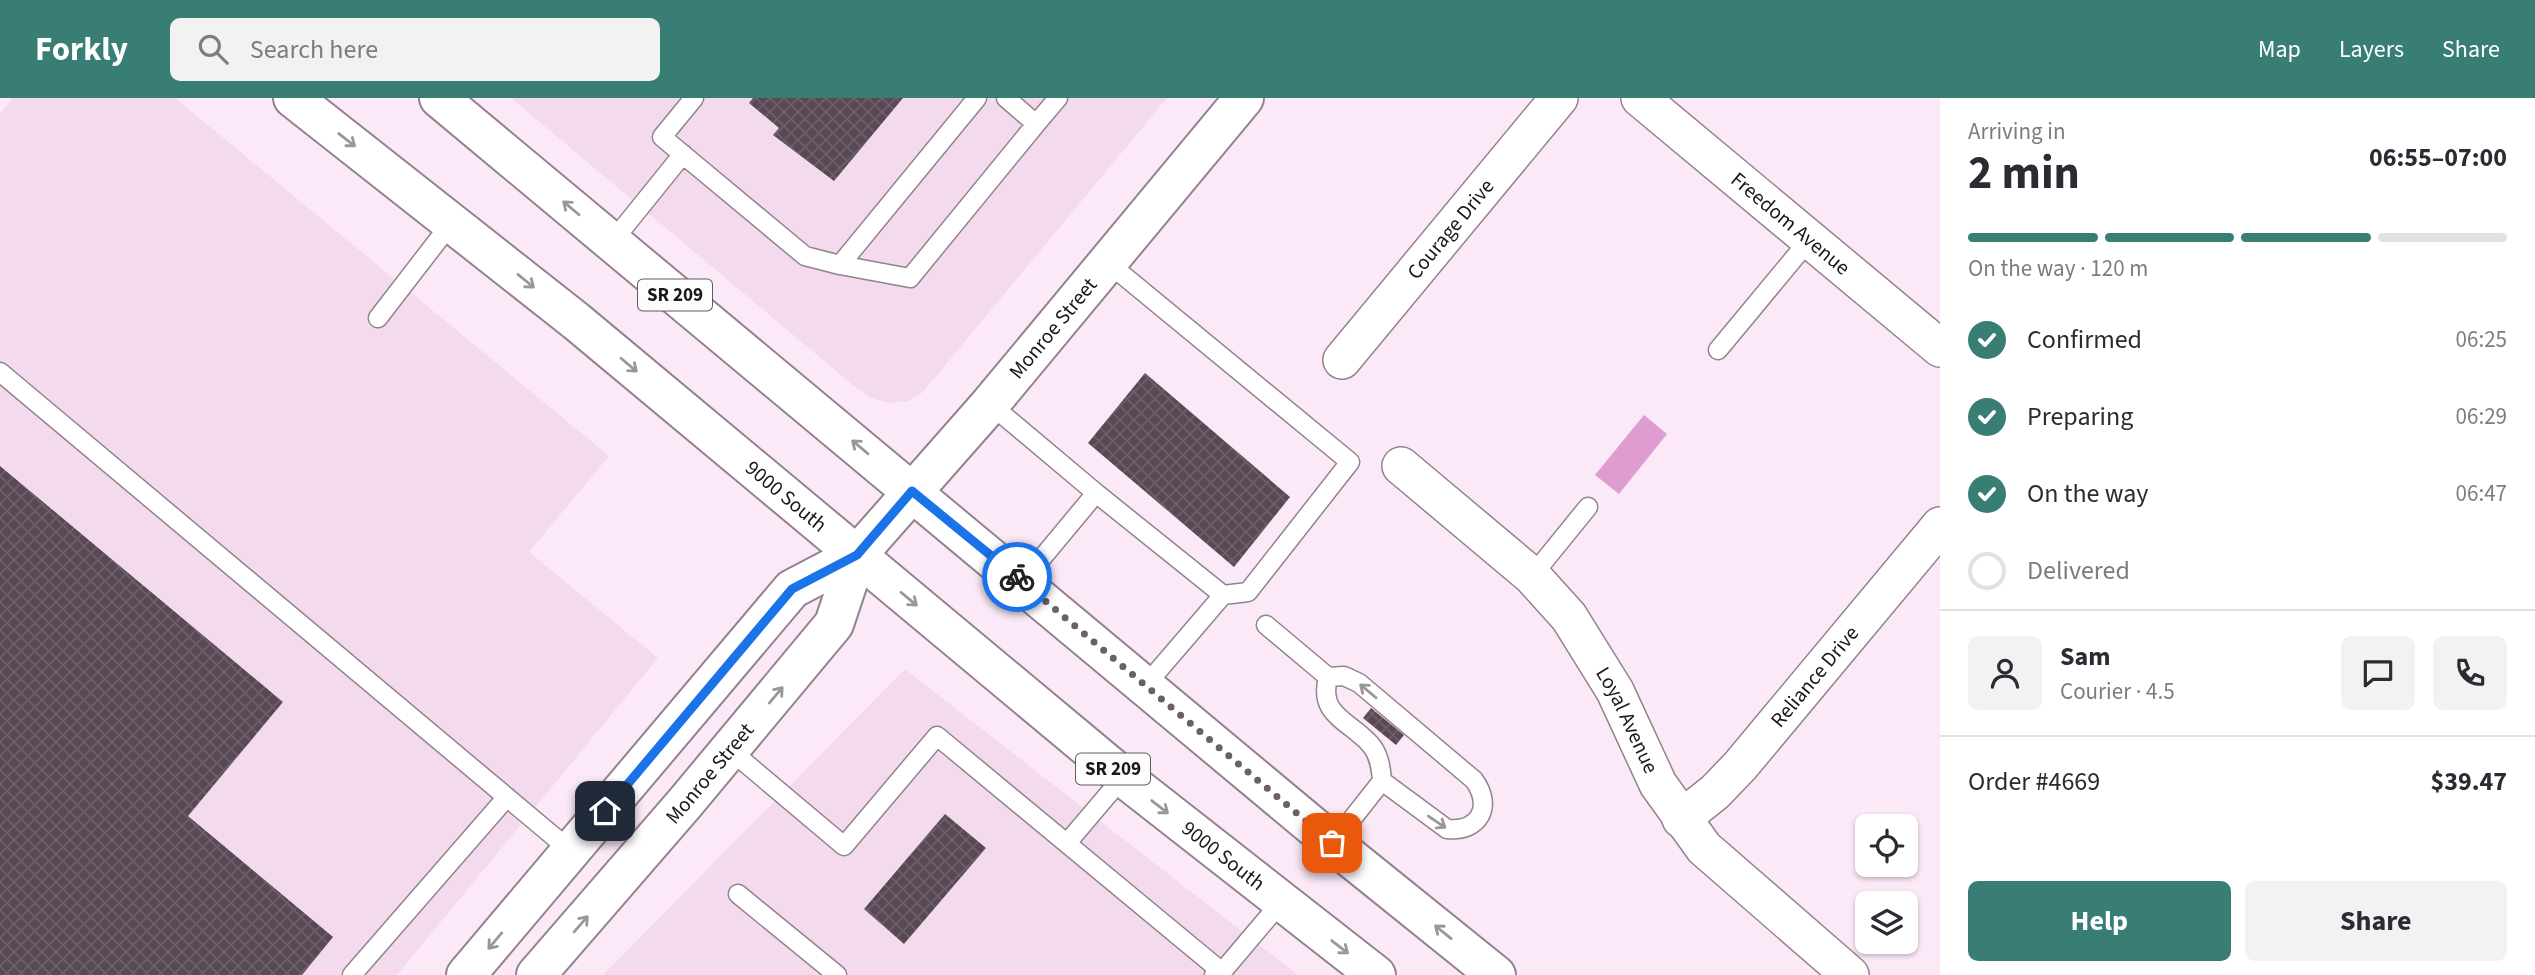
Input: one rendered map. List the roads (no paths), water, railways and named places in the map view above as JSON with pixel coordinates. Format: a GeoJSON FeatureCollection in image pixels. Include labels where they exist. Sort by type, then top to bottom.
{"type":"FeatureCollection","features":[{"type":"Feature","properties":{"kind":"main road","name":"9000 South"},"geometry":{"type":"LineString","coordinates":[[293,98],[576,321],[1123,777],[1376,975]]}},
{"type":"Feature","properties":{"kind":"main road","name":"SR 209"},"geometry":{"type":"LineString","coordinates":[[439,98],[1332,843],[1496,975]]}},
{"type":"Feature","properties":{"kind":"main road","name":"Monroe Street"},"geometry":{"type":"LineString","coordinates":[[466,975],[792,589],[857,555],[990,404],[1244,98]]}},
{"type":"Feature","properties":{"kind":"main road","name":"Monroe Street"},"geometry":{"type":"LineString","coordinates":[[536,975],[730,750],[834,624],[857,555]]}},
{"type":"Feature","properties":{"kind":"street","name":"Courage Drive"},"geometry":{"type":"LineString","coordinates":[[1342,360],[1559,98]]}},
{"type":"Feature","properties":{"kind":"street","name":"Freedom Avenue"},"geometry":{"type":"LineString","coordinates":[[1640,98],[1940,348]]}},
{"type":"Feature","properties":{"kind":"street","name":"Loyal Avenue"},"geometry":{"type":"LineString","coordinates":[[1401,466],[1532,576],[1569,617],[1608,680],[1658,784],[1681,819],[1704,848],[1731,874],[1850,975]]}},
{"type":"Feature","properties":{"kind":"street","name":"Reliance Drive"},"geometry":{"type":"LineString","coordinates":[[1681,819],[1740,766],[1940,526]]}},
{"type":"Feature","properties":{"kind":"lane"},"geometry":{"type":"LineString","coordinates":[[694,98],[662,137],[682,154],[805,256],[910,278],[1058,98]]}},
{"type":"Feature","properties":{"kind":"lane"},"geometry":{"type":"LineString","coordinates":[[840,265],[977,98]]}},
{"type":"Feature","properties":{"kind":"lane"},"geometry":{"type":"LineString","coordinates":[[1006,98],[1036,124]]}},
{"type":"Feature","properties":{"kind":"lane"},"geometry":{"type":"LineString","coordinates":[[612,242],[682,154]]}},
{"type":"Feature","properties":{"kind":"lane"},"geometry":{"type":"LineString","coordinates":[[378,317],[452,222]]}},
{"type":"Feature","properties":{"kind":"lane"},"geometry":{"type":"LineString","coordinates":[[1718,351],[1810,239]]}},
{"type":"Feature","properties":{"kind":"lane"},"geometry":{"type":"LineString","coordinates":[[1107,262],[1350,463],[1248,592],[1223,595],[1145,686]]}},
{"type":"Feature","properties":{"kind":"lane"},"geometry":{"type":"LineString","coordinates":[[0,372],[570,851]]}},
{"type":"Feature","properties":{"kind":"lane"},"geometry":{"type":"LineString","coordinates":[[990,404],[1223,595]]}},
{"type":"Feature","properties":{"kind":"lane"},"geometry":{"type":"LineString","coordinates":[[1022,582],[1096,493]]}},
{"type":"Feature","properties":{"kind":"lane"},"geometry":{"type":"LineString","coordinates":[[1532,576],[1588,507]]}},
{"type":"Feature","properties":{"kind":"lane"},"geometry":{"type":"LineString","coordinates":[[1266,625],[1328,677],[1344,676],[1359,683],[1474,780],[1481,789],[1483,811],[1469,827],[1447,829],[1382,780]]}},
{"type":"Feature","properties":{"kind":"lane"},"geometry":{"type":"LineString","coordinates":[[1328,677],[1325,690],[1328,704],[1336,716],[1370,744],[1380,761],[1382,780],[1332,843]]}},
{"type":"Feature","properties":{"kind":"lane"},"geometry":{"type":"LineString","coordinates":[[730,750],[844,846],[937,736],[1217,973],[1282,901]]}},
{"type":"Feature","properties":{"kind":"lane"},"geometry":{"type":"LineString","coordinates":[[1067,844],[1123,777]]}},
{"type":"Feature","properties":{"kind":"lane"},"geometry":{"type":"LineString","coordinates":[[352,975],[507,797]]}},
{"type":"Feature","properties":{"kind":"lane"},"geometry":{"type":"LineString","coordinates":[[738,894],[837,975]]}}]}
